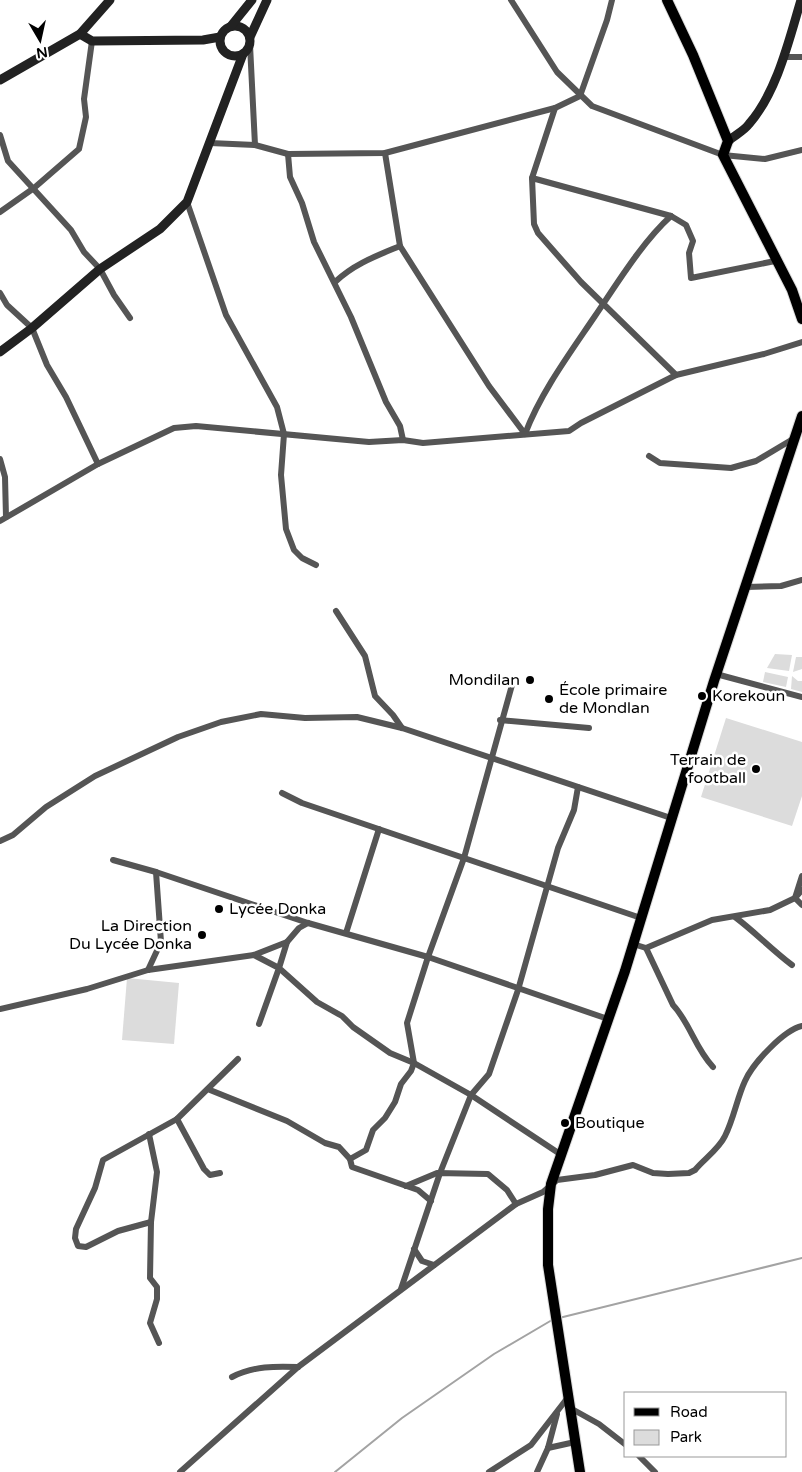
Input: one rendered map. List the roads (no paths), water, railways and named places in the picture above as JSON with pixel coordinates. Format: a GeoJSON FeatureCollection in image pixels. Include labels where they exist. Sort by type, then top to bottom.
{"type":"FeatureCollection","features":[{"type":"Feature","properties":{"kind":"main road"},"geometry":{"type":"LineString","coordinates":[[0,80],[80,34],[110,0]]}},
{"type":"Feature","properties":{"kind":"main road"},"geometry":{"type":"LineString","coordinates":[[80,34],[92,41],[203,40],[220,36],[224,30],[231,26],[252,0]]}},
{"type":"Feature","properties":{"kind":"main road"},"geometry":{"type":"LineString","coordinates":[[0,352],[32,328],[100,269],[160,229],[187,202],[242,54],[250,41],[267,0]]}},
{"type":"Feature","properties":{"kind":"main road"},"geometry":{"type":"LineString","coordinates":[[667,0],[693,55],[728,141]]}},
{"type":"Feature","properties":{"kind":"main road"},"geometry":{"type":"LineString","coordinates":[[801,0],[785,57],[759,111],[748,126],[728,141],[722,155],[775,261],[792,290],[802,319]]}},
{"type":"Feature","properties":{"kind":"main road"},"geometry":{"type":"LineString","coordinates":[[231,26],[243,27],[250,41]]}},
{"type":"Feature","properties":{"kind":"main road"},"geometry":{"type":"LineString","coordinates":[[220,36],[234,78]]}},
{"type":"Feature","properties":{"kind":"main road"},"geometry":{"type":"LineString","coordinates":[[203,40],[235,56],[242,54]]}},
{"type":"Feature","properties":{"kind":"main road"},"geometry":{"type":"LineString","coordinates":[[580,1472],[572,1409],[548,1265],[548,1209],[551,1184],[633,944],[716,674],[797,436],[802,416]]}},
{"type":"Feature","properties":{"kind":"street"},"geometry":{"type":"LineString","coordinates":[[511,0],[557,72],[592,106],[722,155],[765,159],[802,150]]}},
{"type":"Feature","properties":{"kind":"street"},"geometry":{"type":"LineString","coordinates":[[210,143],[255,145],[288,154],[386,153],[555,108],[580,96],[607,20],[612,0]]}},
{"type":"Feature","properties":{"kind":"street"},"geometry":{"type":"LineString","coordinates":[[0,212],[34,188],[78,150],[86,117],[84,99],[92,41]]}},
{"type":"Feature","properties":{"kind":"street"},"geometry":{"type":"LineString","coordinates":[[250,41],[255,145]]}},
{"type":"Feature","properties":{"kind":"street"},"geometry":{"type":"LineString","coordinates":[[785,57],[802,57]]}},
{"type":"Feature","properties":{"kind":"street"},"geometry":{"type":"LineString","coordinates":[[555,108],[532,178],[534,224],[538,233],[581,282],[604,302],[676,375]]}},
{"type":"Feature","properties":{"kind":"street"},"geometry":{"type":"LineString","coordinates":[[0,135],[8,160],[71,230],[84,252],[100,269],[114,295],[130,318]]}},
{"type":"Feature","properties":{"kind":"street"},"geometry":{"type":"LineString","coordinates":[[386,153],[400,246],[489,386],[525,434]]}},
{"type":"Feature","properties":{"kind":"street"},"geometry":{"type":"LineString","coordinates":[[288,154],[290,177],[302,203],[314,242],[329,274],[335,282],[386,402],[400,426],[403,440]]}},
{"type":"Feature","properties":{"kind":"street"},"geometry":{"type":"LineString","coordinates":[[532,178],[671,216],[686,225],[693,241],[689,253],[691,278],[775,261]]}},
{"type":"Feature","properties":{"kind":"street"},"geometry":{"type":"LineString","coordinates":[[187,202],[226,314],[277,407],[284,434],[281,475],[286,529],[294,550],[302,558],[316,564]]}},
{"type":"Feature","properties":{"kind":"street"},"geometry":{"type":"LineString","coordinates":[[525,434],[533,414],[604,302],[650,240],[671,216]]}},
{"type":"Feature","properties":{"kind":"street"},"geometry":{"type":"LineString","coordinates":[[335,282],[347,270],[365,260],[400,246]]}},
{"type":"Feature","properties":{"kind":"street"},"geometry":{"type":"LineString","coordinates":[[0,294],[7,305],[32,328],[47,365],[66,397],[98,464]]}},
{"type":"Feature","properties":{"kind":"street"},"geometry":{"type":"LineString","coordinates":[[3,519],[98,464],[174,428],[196,426],[369,442],[403,440],[423,443],[570,431],[581,423],[676,375],[764,354],[802,342]]}},
{"type":"Feature","properties":{"kind":"street"},"geometry":{"type":"LineString","coordinates":[[650,456],[660,463],[731,468],[756,460],[797,436]]}},
{"type":"Feature","properties":{"kind":"street"},"geometry":{"type":"LineString","coordinates":[[0,459],[5,477],[3,519]]}},
{"type":"Feature","properties":{"kind":"street"},"geometry":{"type":"LineString","coordinates":[[746,587],[781,586],[802,580]]}},
{"type":"Feature","properties":{"kind":"street"},"geometry":{"type":"LineString","coordinates":[[336,611],[365,656],[375,696],[393,715],[402,728]]}},
{"type":"Feature","properties":{"kind":"street"},"geometry":{"type":"LineString","coordinates":[[716,674],[802,697]]}},
{"type":"Feature","properties":{"kind":"street"},"geometry":{"type":"LineString","coordinates":[[350,1159],[366,1150],[373,1130],[386,1118],[414,1063],[407,1024],[428,957],[464,858],[492,759],[500,720],[512,685]]}},
{"type":"Feature","properties":{"kind":"street"},"geometry":{"type":"LineString","coordinates":[[0,842],[14,835],[46,807],[95,776],[178,737],[221,722],[261,714],[305,718],[357,717],[402,728],[671,818]]}},
{"type":"Feature","properties":{"kind":"street"},"geometry":{"type":"LineString","coordinates":[[500,720],[589,728]]}},
{"type":"Feature","properties":{"kind":"street"},"geometry":{"type":"LineString","coordinates":[[401,1291],[440,1173],[471,1095],[490,1074],[518,990],[558,848],[574,810],[578,787]]}},
{"type":"Feature","properties":{"kind":"street"},"geometry":{"type":"LineString","coordinates":[[282,794],[302,803],[546,888],[641,918]]}},
{"type":"Feature","properties":{"kind":"street"},"geometry":{"type":"LineString","coordinates":[[346,933],[379,829]]}},
{"type":"Feature","properties":{"kind":"street"},"geometry":{"type":"LineString","coordinates":[[113,860],[156,872],[308,923],[428,957],[518,990],[608,1019]]}},
{"type":"Feature","properties":{"kind":"street"},"geometry":{"type":"LineString","coordinates":[[148,970],[160,942],[156,872]]}},
{"type":"Feature","properties":{"kind":"street"},"geometry":{"type":"LineString","coordinates":[[795,898],[802,876]]}},
{"type":"Feature","properties":{"kind":"street"},"geometry":{"type":"LineString","coordinates":[[633,944],[646,948],[712,920],[735,918],[770,910],[795,898],[802,890]]}},
{"type":"Feature","properties":{"kind":"street"},"geometry":{"type":"LineString","coordinates":[[795,898],[802,905]]}},
{"type":"Feature","properties":{"kind":"street"},"geometry":{"type":"LineString","coordinates":[[735,918],[758,934],[777,954],[792,965]]}},
{"type":"Feature","properties":{"kind":"street"},"geometry":{"type":"LineString","coordinates":[[259,1024],[287,942],[299,928],[308,923]]}},
{"type":"Feature","properties":{"kind":"street"},"geometry":{"type":"LineString","coordinates":[[0,1009],[87,988],[148,970],[254,955],[287,942]]}},
{"type":"Feature","properties":{"kind":"street"},"geometry":{"type":"LineString","coordinates":[[646,948],[673,1005],[680,1012],[698,1048],[713,1066]]}},
{"type":"Feature","properties":{"kind":"street"},"geometry":{"type":"LineString","coordinates":[[254,955],[279,968],[292,982],[317,1002],[342,1016],[390,1054],[414,1063],[471,1095],[560,1154]]}},
{"type":"Feature","properties":{"kind":"street"},"geometry":{"type":"LineString","coordinates":[[180,1472],[298,1367],[516,1204],[543,1192],[551,1184],[566,1177],[595,1175],[633,1165],[653,1172],[692,1173],[725,1137],[746,1079],[780,1037],[792,1028],[802,1026]]}},
{"type":"Feature","properties":{"kind":"street"},"geometry":{"type":"LineString","coordinates":[[151,1222],[118,1231],[86,1247],[78,1246],[75,1238],[76,1229],[95,1188],[103,1160],[121,1152],[149,1134],[177,1120],[210,1090],[238,1059]]}},
{"type":"Feature","properties":{"kind":"street"},"geometry":{"type":"LineString","coordinates":[[210,1090],[286,1121],[325,1144],[339,1147],[350,1159],[352,1166],[418,1190],[431,1201]]}},
{"type":"Feature","properties":{"kind":"street"},"geometry":{"type":"LineString","coordinates":[[177,1120],[204,1169],[210,1175],[220,1173]]}},
{"type":"Feature","properties":{"kind":"street"},"geometry":{"type":"LineString","coordinates":[[149,1134],[157,1172],[151,1222],[150,1278],[157,1287],[157,1299],[150,1322],[159,1343]]}},
{"type":"Feature","properties":{"kind":"street"},"geometry":{"type":"LineString","coordinates":[[406,1186],[440,1173],[488,1174],[507,1190],[516,1204]]}},
{"type":"Feature","properties":{"kind":"street"},"geometry":{"type":"LineString","coordinates":[[414,1249],[422,1261],[434,1265]]}},
{"type":"Feature","properties":{"kind":"street"},"geometry":{"type":"LineString","coordinates":[[232,1377],[242,1372],[274,1366],[298,1367]]}},
{"type":"Feature","properties":{"kind":"street"},"geometry":{"type":"LineString","coordinates":[[489,1472],[531,1445],[569,1395]]}},
{"type":"Feature","properties":{"kind":"street"},"geometry":{"type":"LineString","coordinates":[[572,1409],[599,1424],[624,1443]]}},
{"type":"Feature","properties":{"kind":"street"},"geometry":{"type":"LineString","coordinates":[[537,1472],[548,1448],[558,1411]]}},
{"type":"Feature","properties":{"kind":"street"},"geometry":{"type":"LineString","coordinates":[[548,1448],[575,1442]]}},
{"type":"Feature","properties":{"kind":"street"},"geometry":{"type":"LineString","coordinates":[[640,1457],[655,1472]]}},
{"type":"Feature","properties":{"kind":"waterway"},"geometry":{"type":"LineString","coordinates":[[559,1318],[802,1258]]}},
{"type":"Feature","properties":{"kind":"waterway"},"geometry":{"type":"LineString","coordinates":[[335,1472],[402,1418],[494,1354],[552,1320]]}},
{"type":"Feature","properties":{"kind":"place","name":"Mondilan"},"geometry":{"type":"Point","coordinates":[530,680]}},
{"type":"Feature","properties":{"kind":"place","name":"Korekoun"},"geometry":{"type":"Point","coordinates":[702,696]}},
{"type":"Feature","properties":{"kind":"place","name":"École primaire de Mondlan"},"geometry":{"type":"Point","coordinates":[549,699]}},
{"type":"Feature","properties":{"kind":"place","name":"Terrain de football"},"geometry":{"type":"Point","coordinates":[756,769]}},
{"type":"Feature","properties":{"kind":"place","name":"Lycée Donka"},"geometry":{"type":"Point","coordinates":[219,909]}},
{"type":"Feature","properties":{"kind":"place","name":"La Direction Du Lycée Donka"},"geometry":{"type":"Point","coordinates":[202,935]}},
{"type":"Feature","properties":{"kind":"place","name":"Boutique"},"geometry":{"type":"Point","coordinates":[565,1123]}}]}
